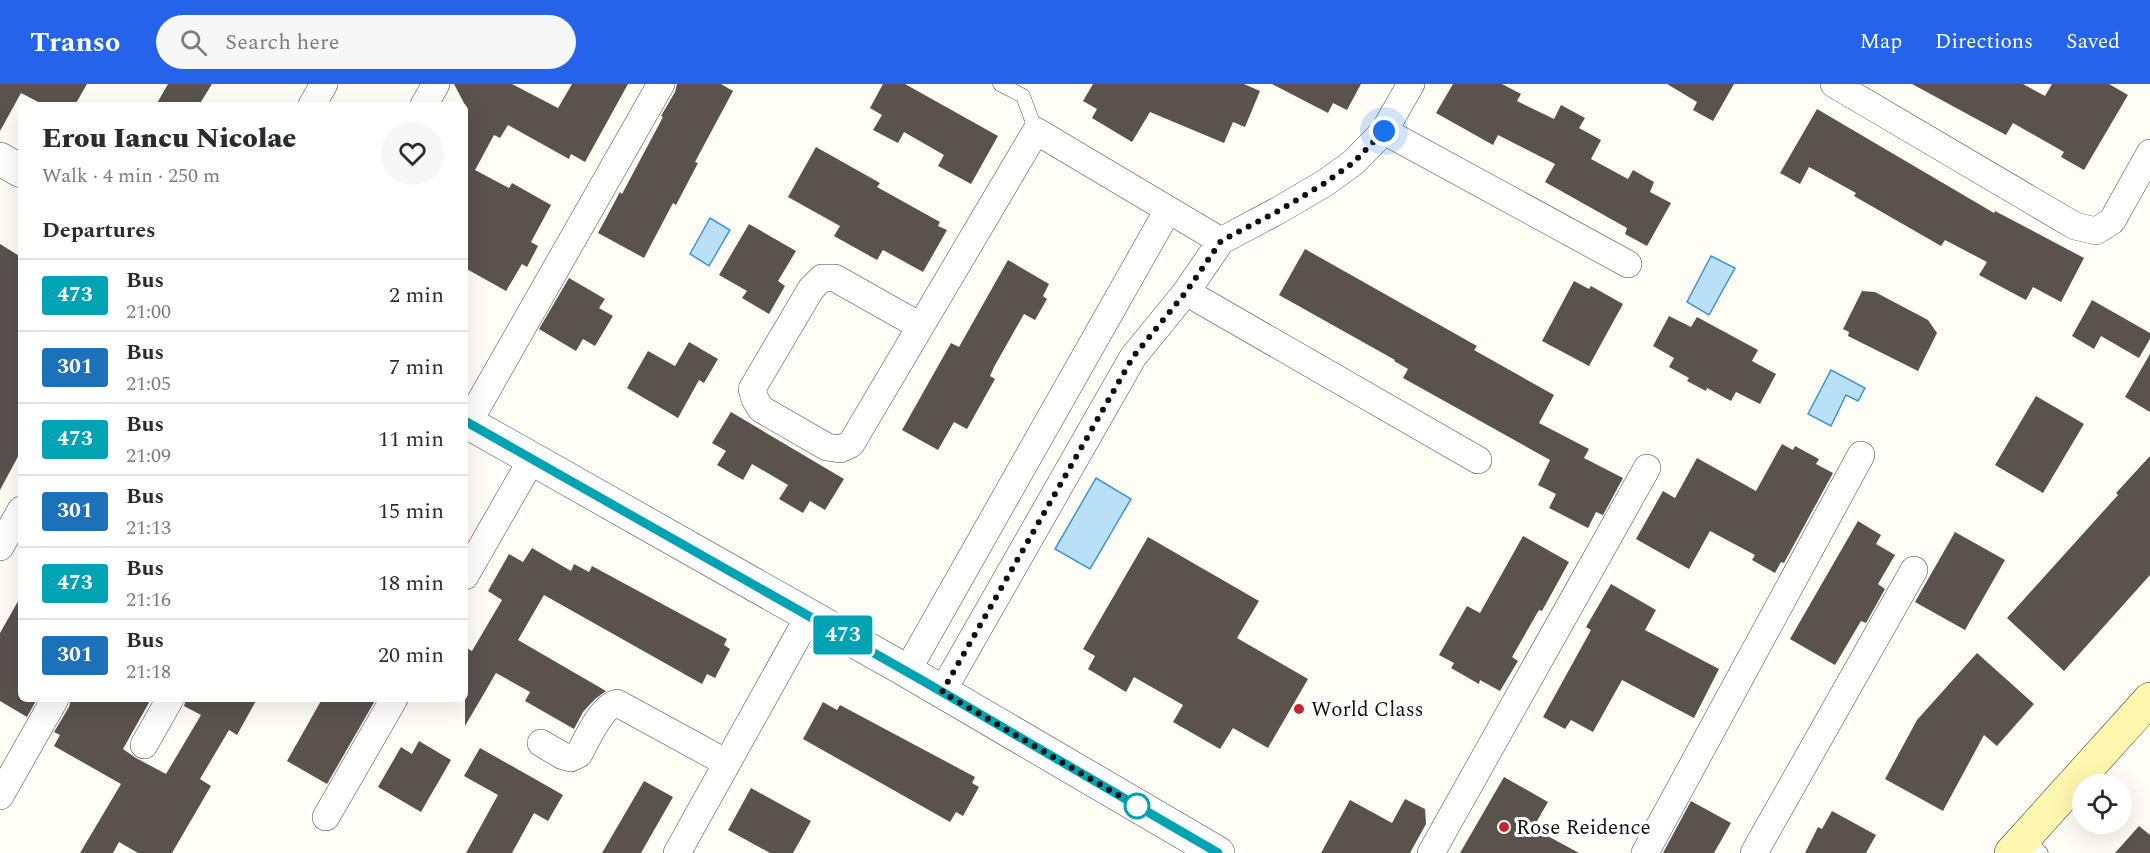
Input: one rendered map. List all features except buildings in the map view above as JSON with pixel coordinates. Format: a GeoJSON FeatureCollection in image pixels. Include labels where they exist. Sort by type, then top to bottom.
{"type":"FeatureCollection","features":[{"type":"Feature","properties":{"kind":"main road"},"geometry":{"type":"LineString","coordinates":[[2025,848],[2150,699]]}},
{"type":"Feature","properties":{"kind":"street"},"geometry":{"type":"LineString","coordinates":[[314,102],[324,84]]}},
{"type":"Feature","properties":{"kind":"street"},"geometry":{"type":"LineString","coordinates":[[425,102],[436,84]]}},
{"type":"Feature","properties":{"kind":"street"},"geometry":{"type":"LineString","coordinates":[[468,420],[661,84]]}},
{"type":"Feature","properties":{"kind":"street"},"geometry":{"type":"LineString","coordinates":[[942,692],[1133,357],[1186,292],[1221,241],[1280,210],[1325,183],[1354,162],[1384,131],[1411,84]]}},
{"type":"Feature","properties":{"kind":"street"},"geometry":{"type":"LineString","coordinates":[[1834,84],[2075,226],[2096,231],[2112,221],[2150,153]]}},
{"type":"Feature","properties":{"kind":"street"},"geometry":{"type":"LineString","coordinates":[[920,326],[834,278],[822,278],[811,289],[752,389],[755,399],[761,409],[827,447],[840,449],[851,444],[1036,131],[1221,241]]}},
{"type":"Feature","properties":{"kind":"street"},"geometry":{"type":"LineString","coordinates":[[1384,131],[1628,264]]}},
{"type":"Feature","properties":{"kind":"street"},"geometry":{"type":"LineString","coordinates":[[907,672],[1168,210]]}},
{"type":"Feature","properties":{"kind":"street"},"geometry":{"type":"LineString","coordinates":[[1186,292],[1478,460]]}},
{"type":"Feature","properties":{"kind":"street"},"geometry":{"type":"LineString","coordinates":[[468,423],[942,692],[1179,843],[1218,853]]}},
{"type":"Feature","properties":{"kind":"street"},"geometry":{"type":"LineString","coordinates":[[1645,853],[1861,455]]}},
{"type":"Feature","properties":{"kind":"street"},"geometry":{"type":"LineString","coordinates":[[468,571],[532,459]]}},
{"type":"Feature","properties":{"kind":"street"},"geometry":{"type":"LineString","coordinates":[[1431,853],[1647,468]]}},
{"type":"Feature","properties":{"kind":"street"},"geometry":{"type":"LineString","coordinates":[[0,547],[18,515]]}},
{"type":"Feature","properties":{"kind":"street"},"geometry":{"type":"LineString","coordinates":[[1754,853],[1914,570]]}},
{"type":"Feature","properties":{"kind":"street"},"geometry":{"type":"LineString","coordinates":[[677,853],[809,616]]}},
{"type":"Feature","properties":{"kind":"street"},"geometry":{"type":"LineString","coordinates":[[0,796],[53,702]]}},
{"type":"Feature","properties":{"kind":"street"},"geometry":{"type":"LineString","coordinates":[[144,745],[168,702]]}},
{"type":"Feature","properties":{"kind":"street"},"geometry":{"type":"LineString","coordinates":[[326,817],[392,702]]}},
{"type":"Feature","properties":{"kind":"street"},"geometry":{"type":"LineString","coordinates":[[541,743],[563,756],[572,758],[579,753],[605,711],[610,705],[617,703],[727,763]]}},
{"type":"Feature","properties":{"kind":"lane"},"geometry":{"type":"LineString","coordinates":[[1000,84],[1026,90],[1036,131]]}},
{"type":"Feature","properties":{"kind":"water"},"geometry":{"type":"Polygon","coordinates":[[[710,218],[730,230],[709,266],[690,254],[710,218]]]}},
{"type":"Feature","properties":{"kind":"water"},"geometry":{"type":"Polygon","coordinates":[[[1711,256],[1735,268],[1709,315],[1687,302],[1711,256]]]}},
{"type":"Feature","properties":{"kind":"water"},"geometry":{"type":"Polygon","coordinates":[[[1831,370],[1865,388],[1858,401],[1846,395],[1831,426],[1808,414],[1831,370]]]}},
{"type":"Feature","properties":{"kind":"water"},"geometry":{"type":"Polygon","coordinates":[[[1096,478],[1131,499],[1090,569],[1055,549],[1096,478]]]}},
{"type":"Feature","properties":{"kind":"bus line","name":"473"},"geometry":{"type":"LineString","coordinates":[[468,423],[925,682],[1218,853]]}},
{"type":"Feature","properties":{"kind":"place","name":"World Class"},"geometry":{"type":"Point","coordinates":[1299,709]}},
{"type":"Feature","properties":{"kind":"place","name":"Rose Reidence"},"geometry":{"type":"Point","coordinates":[1504,827]}},
{"type":"Feature","properties":{"kind":"route"},"geometry":{"type":"LineString","coordinates":[[1137,806],[942,692],[1133,357],[1186,292],[1221,241],[1325,183],[1354,162],[1384,131]]}}]}
